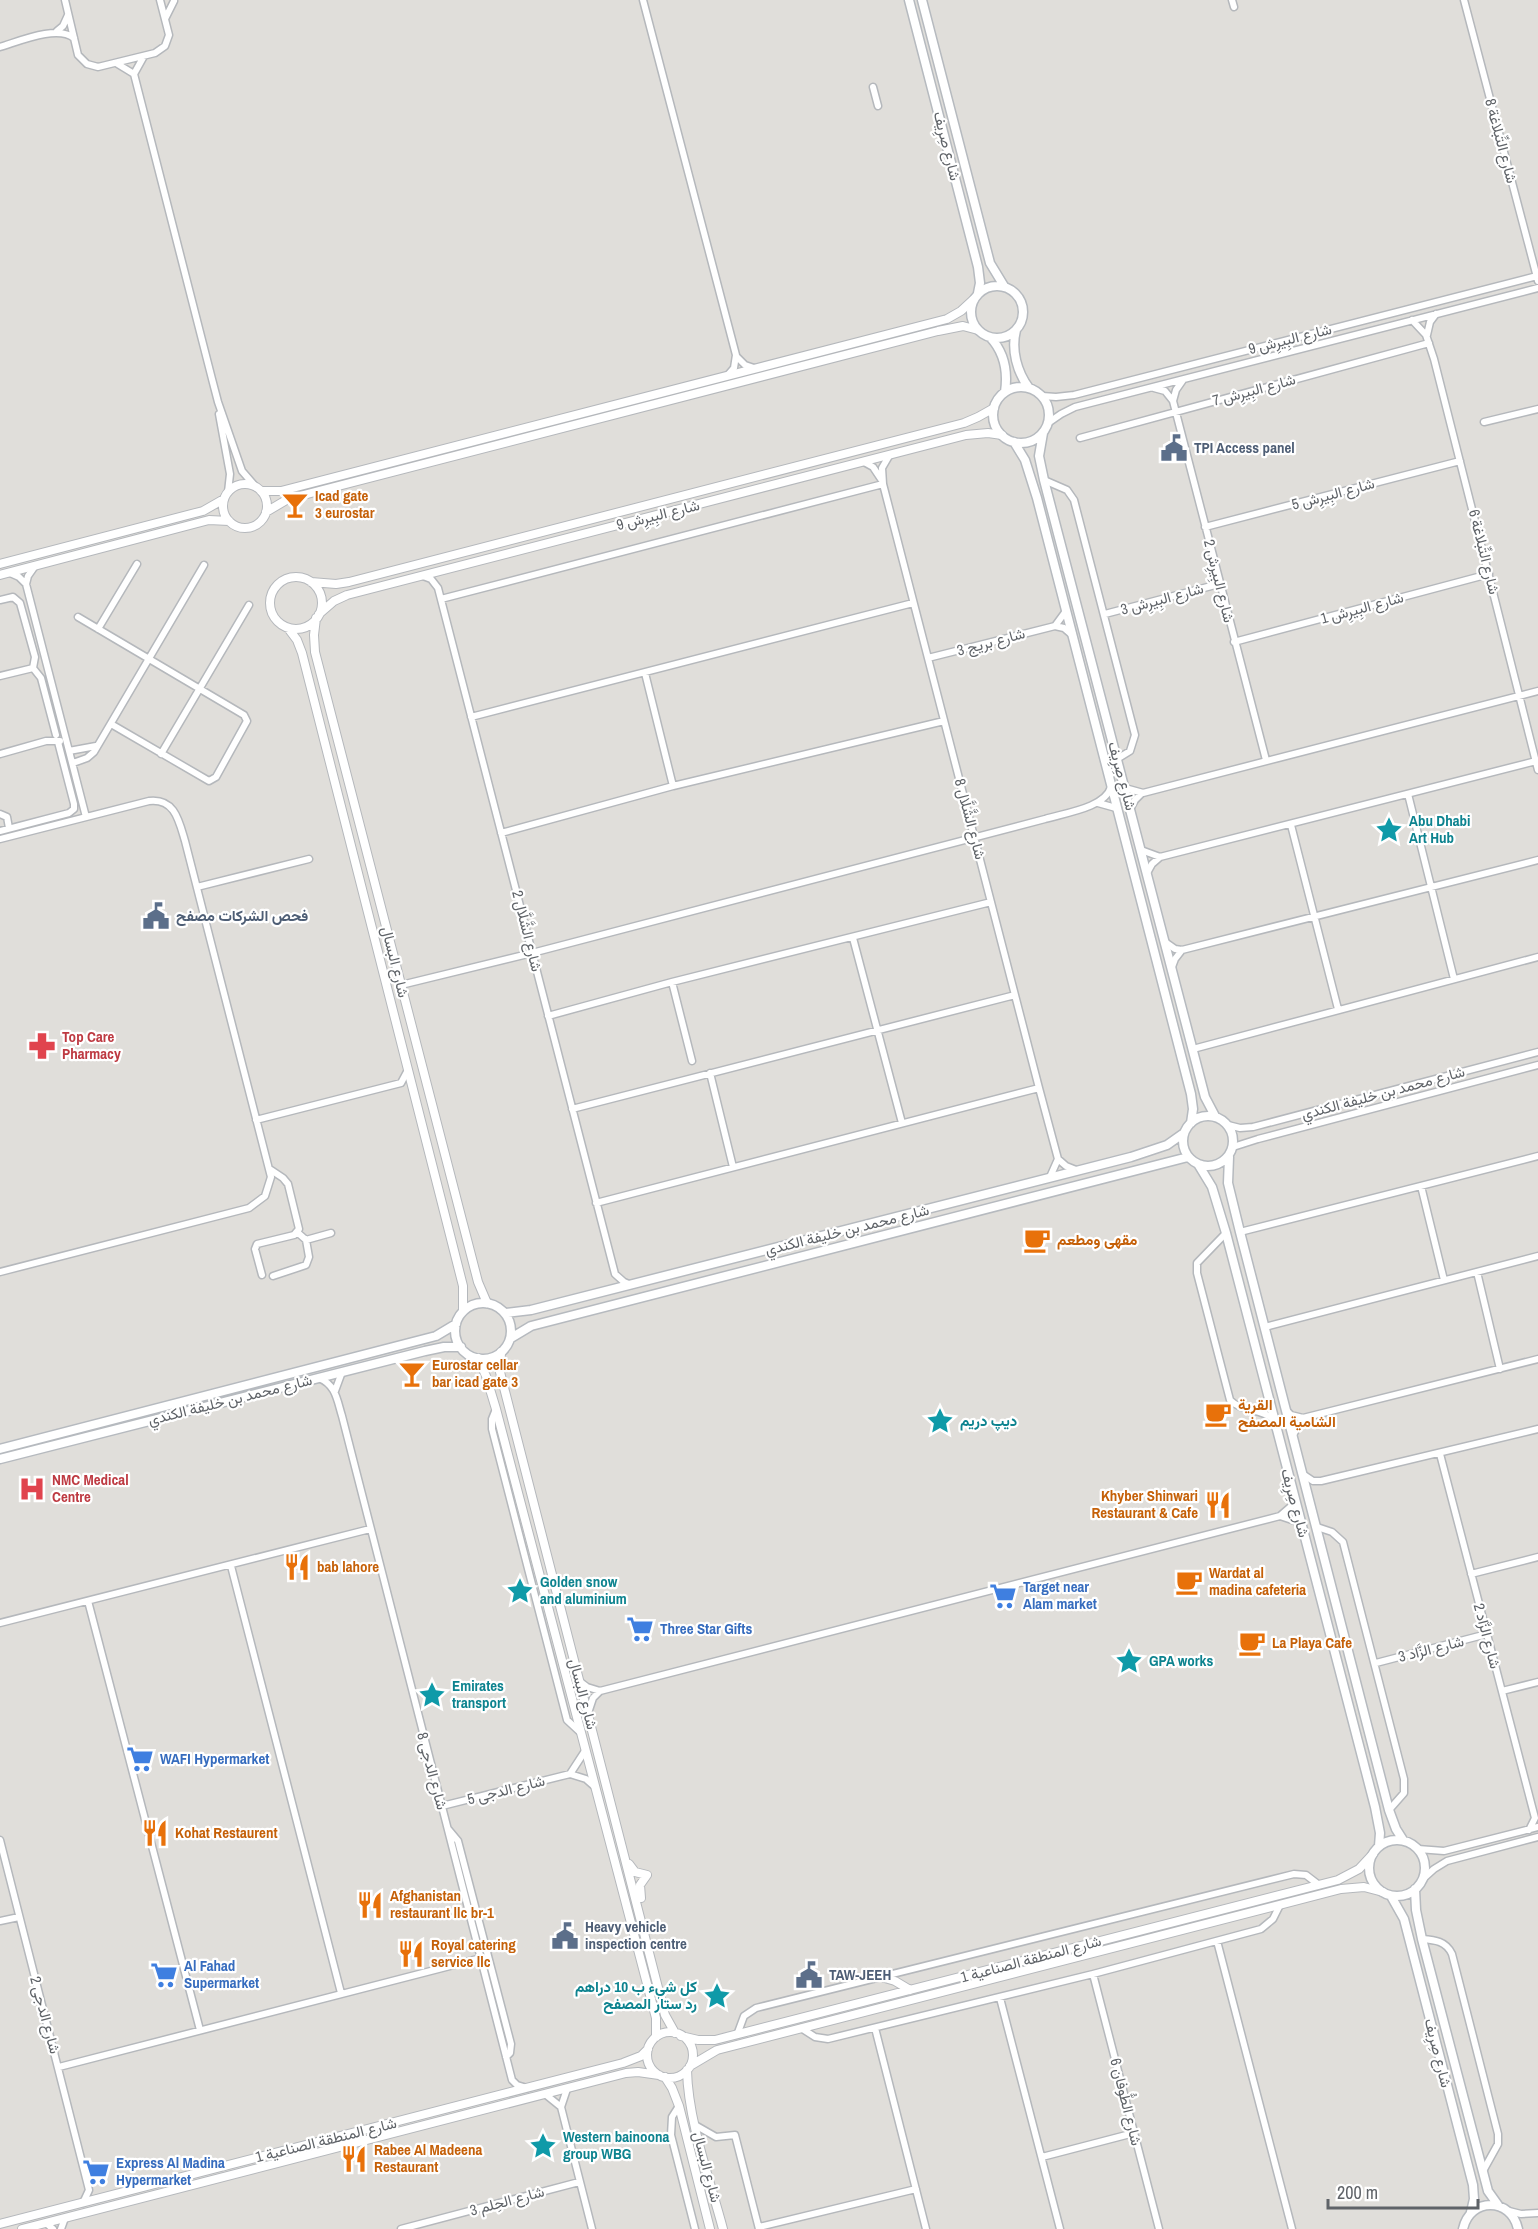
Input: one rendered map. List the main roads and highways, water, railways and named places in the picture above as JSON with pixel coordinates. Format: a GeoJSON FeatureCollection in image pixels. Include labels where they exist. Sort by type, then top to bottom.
{"type":"FeatureCollection","features":[{"type":"Feature","properties":{"kind":"main road","name":"شارع صِرِيف"},"geometry":{"type":"LineString","coordinates":[[909,0],[979,272],[976,296]]}},
{"type":"Feature","properties":{"kind":"main road","name":"شارع صِرِيف"},"geometry":{"type":"LineString","coordinates":[[922,0],[990,263],[1004,286]]}},
{"type":"Feature","properties":{"kind":"main road"},"geometry":{"type":"LineString","coordinates":[[1004,286],[1018,296],[1022,303],[1022,320],[1014,338],[1015,354],[1021,377],[1029,388],[1042,396],[1049,413],[1048,423],[1043,433],[1030,441],[1014,442],[1002,435],[994,423],[994,408],[1005,392],[1006,378],[1003,358],[998,346],[974,325],[971,312],[976,296],[989,287],[1004,286]]}},
{"type":"Feature","properties":{"kind":"main road"},"geometry":{"type":"LineString","coordinates":[[990,337],[1004,337],[1016,330]]}},
{"type":"Feature","properties":{"kind":"main road"},"geometry":{"type":"LineString","coordinates":[[1005,392],[1016,387],[1029,388]]}},
{"type":"Feature","properties":{"kind":"main road","name":"شارع صِرِيف"},"geometry":{"type":"LineString","coordinates":[[1043,433],[1039,456],[1044,480],[1205,1097],[1215,1116]]}},
{"type":"Feature","properties":{"kind":"main road","name":"شارع صِرِيف"},"geometry":{"type":"LineString","coordinates":[[1014,442],[1028,467],[1066,611],[1191,1094],[1193,1109],[1191,1123]]}},
{"type":"Feature","properties":{"kind":"main road"},"geometry":{"type":"LineString","coordinates":[[1206,1116],[1215,1116],[1228,1125],[1234,1139],[1233,1147],[1229,1157],[1215,1166],[1198,1164],[1188,1157],[1184,1149],[1184,1133],[1191,1123],[1206,1116]]}},
{"type":"Feature","properties":{"kind":"main road","name":"شارع محمد بن خليفة الكندي"},"geometry":{"type":"LineString","coordinates":[[506,1313],[531,1310],[632,1285],[1152,1151],[1174,1141],[1184,1133]]}},
{"type":"Feature","properties":{"kind":"main road","name":"شارع محمد بن خليفة الكندي"},"geometry":{"type":"LineString","coordinates":[[511,1338],[531,1326],[1188,1157]]}},
{"type":"Feature","properties":{"kind":"main road","name":"شارع صِرِيف"},"geometry":{"type":"LineString","coordinates":[[1229,1157],[1228,1183],[1240,1232],[1389,1810],[1403,1840]]}},
{"type":"Feature","properties":{"kind":"main road","name":"شارع صِرِيف"},"geometry":{"type":"LineString","coordinates":[[1198,1164],[1212,1186],[1226,1233],[1375,1807],[1380,1833],[1379,1846]]}},
{"type":"Feature","properties":{"kind":"main road"},"geometry":{"type":"LineString","coordinates":[[488,1303],[501,1308],[506,1313],[512,1329],[511,1338],[501,1352],[494,1356],[478,1358],[465,1352],[461,1347],[455,1332],[456,1324],[470,1306],[488,1303]]}},
{"type":"Feature","properties":{"kind":"main road","name":"شارع محمد بن خليفة الكندي"},"geometry":{"type":"LineString","coordinates":[[0,1449],[436,1336],[456,1324]]}},
{"type":"Feature","properties":{"kind":"main road","name":"شارع محمد بن خليفة الكندي"},"geometry":{"type":"LineString","coordinates":[[0,1459],[444,1347],[461,1347]]}},
{"type":"Feature","properties":{"kind":"main road"},"geometry":{"type":"LineString","coordinates":[[1403,1840],[1418,1849],[1425,1863],[1424,1878],[1408,1894],[1387,1894],[1372,1880],[1370,1862],[1379,1846],[1387,1842],[1403,1840]]}},
{"type":"Feature","properties":{"kind":"main road","name":"شارع صِرِيف"},"geometry":{"type":"LineString","coordinates":[[1415,1889],[1416,1910],[1422,1938],[1483,2172],[1488,2191],[1498,2205]]}},
{"type":"Feature","properties":{"kind":"main road","name":"شارع صِرِيف"},"geometry":{"type":"LineString","coordinates":[[1387,1894],[1404,1919],[1473,2185],[1474,2199],[1463,2229]]}},
{"type":"Feature","properties":{"kind":"main road"},"geometry":{"type":"LineString","coordinates":[[1468,2216],[1486,2205],[1498,2205],[1509,2211],[1516,2220],[1518,2229]]}},
{"type":"Feature","properties":{"kind":"place","name":"TPI Access panel"},"geometry":{"type":"Point","coordinates":[1174,448]}},
{"type":"Feature","properties":{"kind":"place","name":"Icad gate 3 eurostar"},"geometry":{"type":"Point","coordinates":[295,505]}},
{"type":"Feature","properties":{"kind":"place","name":"Abu Dhabi Art Hub"},"geometry":{"type":"Point","coordinates":[1389,830]}},
{"type":"Feature","properties":{"kind":"place","name":"فحص الشركات مصفح"},"geometry":{"type":"Point","coordinates":[156,916]}},
{"type":"Feature","properties":{"kind":"place","name":"Top Care Pharmacy"},"geometry":{"type":"Point","coordinates":[42,1046]}},
{"type":"Feature","properties":{"kind":"place","name":"مقهى ومطعم"},"geometry":{"type":"Point","coordinates":[1037,1240]}},
{"type":"Feature","properties":{"kind":"place","name":"Eurostar cellar bar icad gate 3"},"geometry":{"type":"Point","coordinates":[412,1374]}},
{"type":"Feature","properties":{"kind":"place","name":"القرية الشامية المصفح"},"geometry":{"type":"Point","coordinates":[1218,1414]}},
{"type":"Feature","properties":{"kind":"place","name":"دیپ دریم"},"geometry":{"type":"Point","coordinates":[940,1421]}},
{"type":"Feature","properties":{"kind":"place","name":"NMC Medical Centre"},"geometry":{"type":"Point","coordinates":[32,1489]}},
{"type":"Feature","properties":{"kind":"place","name":"Khyber Shinwari Restaurant & Cafe"},"geometry":{"type":"Point","coordinates":[1218,1505]}},
{"type":"Feature","properties":{"kind":"place","name":"bab lahore"},"geometry":{"type":"Point","coordinates":[297,1567]}},
{"type":"Feature","properties":{"kind":"place","name":"Wardat al madina cafeteria"},"geometry":{"type":"Point","coordinates":[1189,1582]}},
{"type":"Feature","properties":{"kind":"place","name":"Golden snow and aluminium"},"geometry":{"type":"Point","coordinates":[520,1591]}},
{"type":"Feature","properties":{"kind":"place","name":"Target near Alam market"},"geometry":{"type":"Point","coordinates":[1003,1596]}},
{"type":"Feature","properties":{"kind":"place","name":"Three Star Gifts"},"geometry":{"type":"Point","coordinates":[640,1629]}},
{"type":"Feature","properties":{"kind":"place","name":"La Playa Cafe"},"geometry":{"type":"Point","coordinates":[1252,1643]}},
{"type":"Feature","properties":{"kind":"place","name":"GPA works"},"geometry":{"type":"Point","coordinates":[1129,1661]}},
{"type":"Feature","properties":{"kind":"place","name":"Emirates transport"},"geometry":{"type":"Point","coordinates":[432,1695]}},
{"type":"Feature","properties":{"kind":"place","name":"WAFI Hypermarket"},"geometry":{"type":"Point","coordinates":[140,1759]}},
{"type":"Feature","properties":{"kind":"place","name":"Kohat Restaurent"},"geometry":{"type":"Point","coordinates":[155,1833]}},
{"type":"Feature","properties":{"kind":"place","name":"Afghanistan restaurant llc br-1"},"geometry":{"type":"Point","coordinates":[370,1905]}},
{"type":"Feature","properties":{"kind":"place","name":"Heavy vehicle inspection centre"},"geometry":{"type":"Point","coordinates":[565,1936]}},
{"type":"Feature","properties":{"kind":"place","name":"Royal catering service llc"},"geometry":{"type":"Point","coordinates":[411,1954]}},
{"type":"Feature","properties":{"kind":"place","name":"Al Fahad Supermarket"},"geometry":{"type":"Point","coordinates":[164,1975]}},
{"type":"Feature","properties":{"kind":"place","name":"TAW-JEEH"},"geometry":{"type":"Point","coordinates":[809,1975]}},
{"type":"Feature","properties":{"kind":"place","name":"كل شيء ب 10 دراهم رد ستار المصفح"},"geometry":{"type":"Point","coordinates":[717,1996]}},
{"type":"Feature","properties":{"kind":"place","name":"Western bainoona group WBG"},"geometry":{"type":"Point","coordinates":[543,2146]}},
{"type":"Feature","properties":{"kind":"place","name":"Rabee Al Madeena Restaurant"},"geometry":{"type":"Point","coordinates":[354,2159]}},
{"type":"Feature","properties":{"kind":"place","name":"Express Al Madina Hypermarket"},"geometry":{"type":"Point","coordinates":[96,2172]}}]}
